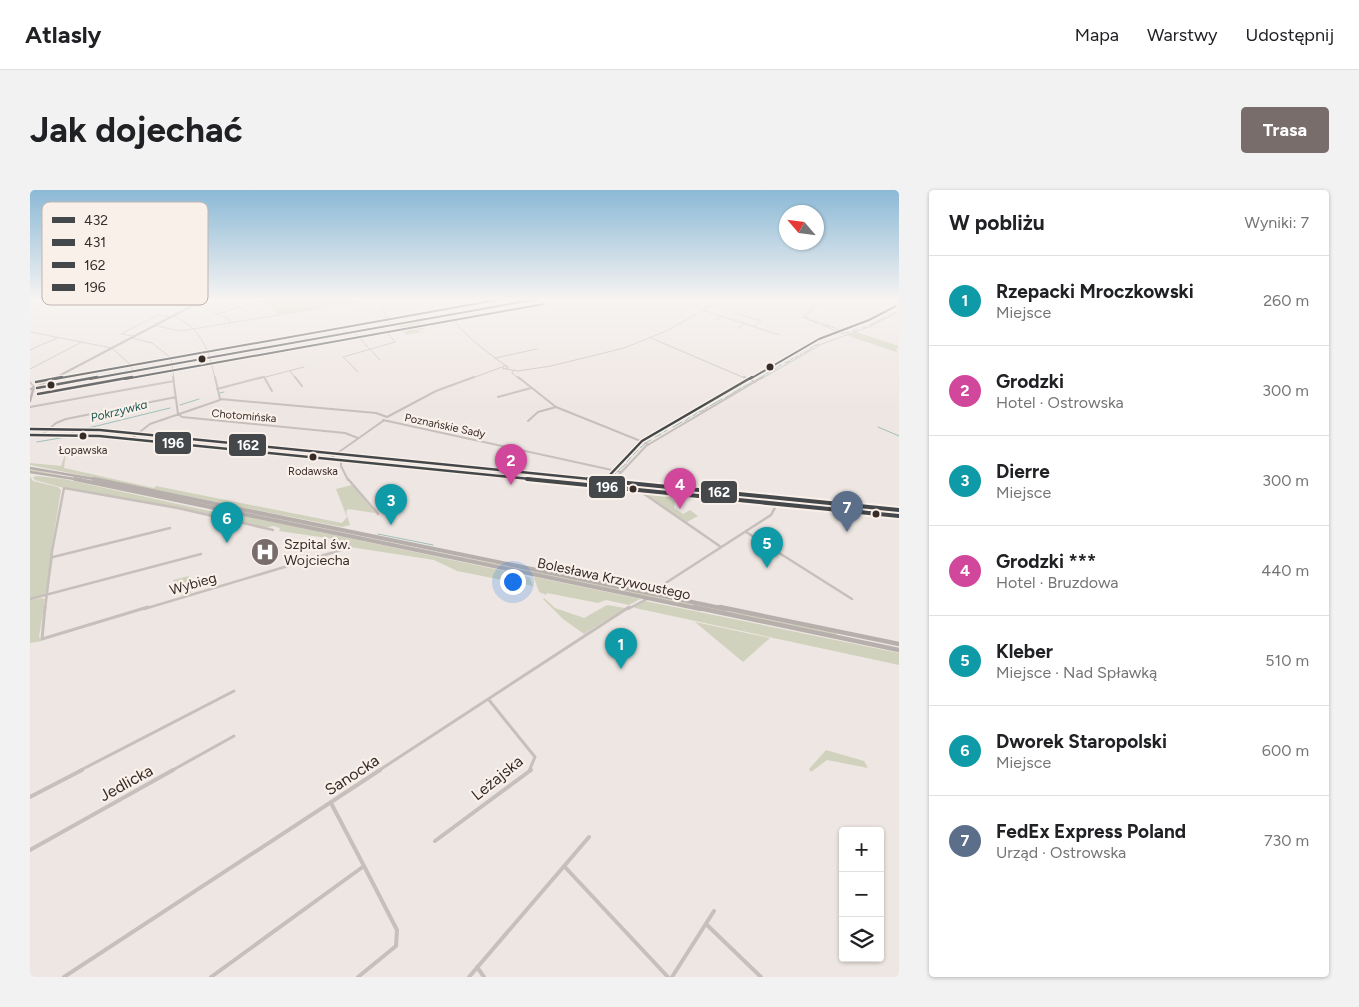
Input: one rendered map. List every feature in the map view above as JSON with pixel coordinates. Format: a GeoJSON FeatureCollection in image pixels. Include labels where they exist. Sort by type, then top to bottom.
{"type":"FeatureCollection","features":[{"type":"Feature","properties":{"kind":"street"},"geometry":{"type":"LineString","coordinates":[[45,335],[112,348],[132,365],[132,371]]}},
{"type":"Feature","properties":{"kind":"street"},"geometry":{"type":"LineString","coordinates":[[124,335],[150,342],[169,356],[172,364],[178,414]]}},
{"type":"Feature","properties":{"kind":"street"},"geometry":{"type":"LineString","coordinates":[[33,389],[138,335]]}},
{"type":"Feature","properties":{"kind":"street"},"geometry":{"type":"LineString","coordinates":[[200,335],[209,357],[220,400]]}},
{"type":"Feature","properties":{"kind":"street"},"geometry":{"type":"LineString","coordinates":[[33,389],[338,335]]}},
{"type":"Feature","properties":{"kind":"street"},"geometry":{"type":"LineString","coordinates":[[357,335],[380,360]]}},
{"type":"Feature","properties":{"kind":"street"},"geometry":{"type":"LineString","coordinates":[[358,372],[343,357],[395,342],[391,335]]}},
{"type":"Feature","properties":{"kind":"street"},"geometry":{"type":"LineString","coordinates":[[466,335],[505,367],[514,370],[588,358],[658,335]]}},
{"type":"Feature","properties":{"kind":"street"},"geometry":{"type":"LineString","coordinates":[[607,487],[648,444],[822,344],[842,335]]}},
{"type":"Feature","properties":{"kind":"street"},"geometry":{"type":"LineString","coordinates":[[30,350],[58,337]]}},
{"type":"Feature","properties":{"kind":"street"},"geometry":{"type":"LineString","coordinates":[[652,338],[756,382]]}},
{"type":"Feature","properties":{"kind":"street"},"geometry":{"type":"LineString","coordinates":[[30,368],[83,342]]}},
{"type":"Feature","properties":{"kind":"street"},"geometry":{"type":"LineString","coordinates":[[494,358],[538,348]]}},
{"type":"Feature","properties":{"kind":"street"},"geometry":{"type":"LineString","coordinates":[[217,389],[304,367]]}},
{"type":"Feature","properties":{"kind":"street"},"geometry":{"type":"LineString","coordinates":[[329,459],[387,417],[436,391],[505,367]]}},
{"type":"Feature","properties":{"kind":"street"},"geometry":{"type":"LineString","coordinates":[[514,370],[512,373],[556,407],[648,444]]}},
{"type":"Feature","properties":{"kind":"street"},"geometry":{"type":"LineString","coordinates":[[289,371],[292,372],[302,386]]}},
{"type":"Feature","properties":{"kind":"street"},"geometry":{"type":"LineString","coordinates":[[264,377],[272,391]]}},
{"type":"Feature","properties":{"kind":"street"},"geometry":{"type":"LineString","coordinates":[[30,407],[174,380]]}},
{"type":"Feature","properties":{"kind":"street"},"geometry":{"type":"LineString","coordinates":[[30,382],[33,389],[30,402]]}},
{"type":"Feature","properties":{"kind":"street"},"geometry":{"type":"LineString","coordinates":[[498,397],[531,388]]}},
{"type":"Feature","properties":{"kind":"street"},"geometry":{"type":"LineString","coordinates":[[43,434],[56,423],[73,417],[176,397]]}},
{"type":"Feature","properties":{"kind":"street"},"geometry":{"type":"LineString","coordinates":[[131,439],[147,426],[220,400],[368,412],[387,417]]}},
{"type":"Feature","properties":{"kind":"street"},"geometry":{"type":"LineString","coordinates":[[528,421],[538,412],[556,407]]}},
{"type":"Feature","properties":{"kind":"street","name":"Chotomińska"},"geometry":{"type":"LineString","coordinates":[[178,414],[186,418],[345,433],[358,438]]}},
{"type":"Feature","properties":{"kind":"street","name":"Poznańskie Sady"},"geometry":{"type":"LineString","coordinates":[[383,420],[621,472]]}},
{"type":"Feature","properties":{"kind":"street"},"geometry":{"type":"LineString","coordinates":[[30,429],[46,430]]}},
{"type":"Feature","properties":{"kind":"street"},"geometry":{"type":"LineString","coordinates":[[30,435],[43,434],[131,439],[899,516]]}},
{"type":"Feature","properties":{"kind":"street"},"geometry":{"type":"LineString","coordinates":[[341,460],[340,464],[344,474],[378,514]]}},
{"type":"Feature","properties":{"kind":"street","name":"Bolesława Krzywoustego"},"geometry":{"type":"LineString","coordinates":[[30,468],[56,471],[899,644]]}},
{"type":"Feature","properties":{"kind":"street","name":"Bolesława Krzywoustego"},"geometry":{"type":"LineString","coordinates":[[30,472],[59,476],[899,650]]}},
{"type":"Feature","properties":{"kind":"street"},"geometry":{"type":"LineString","coordinates":[[47,595],[64,488],[178,508],[273,530]]}},
{"type":"Feature","properties":{"kind":"street"},"geometry":{"type":"LineString","coordinates":[[639,490],[721,547]]}},
{"type":"Feature","properties":{"kind":"street"},"geometry":{"type":"LineString","coordinates":[[660,586],[774,513],[777,504]]}},
{"type":"Feature","properties":{"kind":"street"},"geometry":{"type":"LineString","coordinates":[[227,520],[230,514],[228,511]]}},
{"type":"Feature","properties":{"kind":"street"},"geometry":{"type":"LineString","coordinates":[[53,557],[170,528]]}},
{"type":"Feature","properties":{"kind":"street"},"geometry":{"type":"LineString","coordinates":[[745,532],[852,599]]}},
{"type":"Feature","properties":{"kind":"street","name":"Wybieg"},"geometry":{"type":"LineString","coordinates":[[47,595],[42,638],[348,548]]}},
{"type":"Feature","properties":{"kind":"street"},"geometry":{"type":"LineString","coordinates":[[30,599],[201,554]]}},
{"type":"Feature","properties":{"kind":"street","name":"Sanocka"},"geometry":{"type":"LineString","coordinates":[[64,977],[630,607],[641,600],[655,600]]}},
{"type":"Feature","properties":{"kind":"street"},"geometry":{"type":"LineString","coordinates":[[30,797],[234,690]]}},
{"type":"Feature","properties":{"kind":"street","name":"Leżajska"},"geometry":{"type":"LineString","coordinates":[[435,841],[531,770],[534,764],[535,757],[489,700]]}},
{"type":"Feature","properties":{"kind":"street","name":"Jedlicka"},"geometry":{"type":"LineString","coordinates":[[30,850],[234,736]]}},
{"type":"Feature","properties":{"kind":"street"},"geometry":{"type":"LineString","coordinates":[[331,803],[397,930],[398,939],[396,946],[358,977]]}},
{"type":"Feature","properties":{"kind":"street"},"geometry":{"type":"LineString","coordinates":[[469,977],[589,837]]}},
{"type":"Feature","properties":{"kind":"street"},"geometry":{"type":"LineString","coordinates":[[211,977],[364,866]]}},
{"type":"Feature","properties":{"kind":"street"},"geometry":{"type":"LineString","coordinates":[[564,866],[668,977]]}},
{"type":"Feature","properties":{"kind":"street"},"geometry":{"type":"LineString","coordinates":[[672,977],[714,911]]}},
{"type":"Feature","properties":{"kind":"street"},"geometry":{"type":"LineString","coordinates":[[706,924],[761,977]]}},
{"type":"Feature","properties":{"kind":"street"},"geometry":{"type":"LineString","coordinates":[[477,967],[484,977]]}},
{"type":"Feature","properties":{"kind":"green space"},"geometry":{"type":"Polygon","coordinates":[[[846,335],[864,335],[899,346],[896,350],[899,353],[846,335]]]}},
{"type":"Feature","properties":{"kind":"green space"},"geometry":{"type":"Polygon","coordinates":[[[66,452],[64,468],[154,488],[156,486],[342,523],[347,517],[336,489],[352,485],[375,513],[348,509],[346,512],[350,525],[342,527],[30,465],[30,463],[61,466],[66,452]]]}},
{"type":"Feature","properties":{"kind":"green space"},"geometry":{"type":"Polygon","coordinates":[[[30,469],[63,476],[30,471],[30,469]]]}},
{"type":"Feature","properties":{"kind":"green space"},"geometry":{"type":"Polygon","coordinates":[[[30,476],[33,481],[58,487],[61,490],[52,546],[53,559],[48,590],[45,594],[30,599],[30,476]]]}},
{"type":"Feature","properties":{"kind":"green space"},"geometry":{"type":"Polygon","coordinates":[[[33,477],[64,479],[228,515],[226,518],[60,487],[35,480],[33,477]]]}},
{"type":"Feature","properties":{"kind":"green space"},"geometry":{"type":"Polygon","coordinates":[[[100,483],[836,633],[838,636],[100,483]]]}},
{"type":"Feature","properties":{"kind":"green space"},"geometry":{"type":"Polygon","coordinates":[[[646,494],[667,495],[675,501],[674,508],[683,514],[690,510],[698,516],[687,522],[646,494]]]}},
{"type":"Feature","properties":{"kind":"green space"},"geometry":{"type":"Polygon","coordinates":[[[231,513],[523,575],[530,578],[533,586],[457,571],[434,560],[350,547],[334,539],[279,531],[280,528],[273,526],[265,528],[231,519],[231,513]]]}},
{"type":"Feature","properties":{"kind":"green space"},"geometry":{"type":"Polygon","coordinates":[[[189,576],[191,593],[180,596],[185,593],[185,589],[174,593],[173,580],[189,576]]]}},
{"type":"Feature","properties":{"kind":"green space"},"geometry":{"type":"Polygon","coordinates":[[[534,578],[640,599],[629,605],[606,600],[598,603],[547,593],[546,595],[539,592],[534,578]]]}},
{"type":"Feature","properties":{"kind":"green space"},"geometry":{"type":"Polygon","coordinates":[[[544,598],[555,608],[584,618],[607,605],[625,608],[584,634],[563,619],[544,598]]]}},
{"type":"Feature","properties":{"kind":"green space"},"geometry":{"type":"Polygon","coordinates":[[[45,599],[39,637],[42,641],[30,643],[30,600],[45,599]]]}},
{"type":"Feature","properties":{"kind":"green space"},"geometry":{"type":"Polygon","coordinates":[[[645,601],[899,653],[899,665],[635,608],[634,606],[645,601]]]}},
{"type":"Feature","properties":{"kind":"green space"},"geometry":{"type":"Polygon","coordinates":[[[695,622],[770,638],[743,662],[695,622]]]}},
{"type":"Feature","properties":{"kind":"green space"},"geometry":{"type":"Polygon","coordinates":[[[826,750],[864,761],[868,768],[827,760],[811,772],[809,769],[826,750]]]}},
{"type":"Feature","properties":{"kind":"waterway"},"geometry":{"type":"LineString","coordinates":[[324,336],[330,335]]}},
{"type":"Feature","properties":{"kind":"waterway"},"geometry":{"type":"LineString","coordinates":[[300,340],[309,338]]}},
{"type":"Feature","properties":{"kind":"waterway"},"geometry":{"type":"LineString","coordinates":[[286,343],[298,340]]}},
{"type":"Feature","properties":{"kind":"waterway"},"geometry":{"type":"LineString","coordinates":[[268,346],[283,343]]}},
{"type":"Feature","properties":{"kind":"waterway"},"geometry":{"type":"LineString","coordinates":[[814,346],[819,344]]}},
{"type":"Feature","properties":{"kind":"waterway"},"geometry":{"type":"LineString","coordinates":[[258,348],[265,346]]}},
{"type":"Feature","properties":{"kind":"waterway"},"geometry":{"type":"LineString","coordinates":[[239,351],[255,348]]}},
{"type":"Feature","properties":{"kind":"waterway"},"geometry":{"type":"LineString","coordinates":[[804,353],[809,350]]}},
{"type":"Feature","properties":{"kind":"waterway"},"geometry":{"type":"LineString","coordinates":[[233,352],[237,351]]}},
{"type":"Feature","properties":{"kind":"waterway"},"geometry":{"type":"LineString","coordinates":[[785,363],[790,361]]}},
{"type":"Feature","properties":{"kind":"waterway"},"geometry":{"type":"LineString","coordinates":[[164,365],[168,364]]}},
{"type":"Feature","properties":{"kind":"waterway"},"geometry":{"type":"LineString","coordinates":[[134,370],[143,368]]}},
{"type":"Feature","properties":{"kind":"waterway"},"geometry":{"type":"LineString","coordinates":[[109,374],[122,372]]}},
{"type":"Feature","properties":{"kind":"waterway"},"geometry":{"type":"LineString","coordinates":[[766,374],[770,372]]}},
{"type":"Feature","properties":{"kind":"waterway"},"geometry":{"type":"LineString","coordinates":[[756,380],[765,375]]}},
{"type":"Feature","properties":{"kind":"waterway"},"geometry":{"type":"LineString","coordinates":[[743,387],[751,383]]}},
{"type":"Feature","properties":{"kind":"waterway"},"geometry":{"type":"LineString","coordinates":[[733,393],[741,388]]}},
{"type":"Feature","properties":{"kind":"waterway","name":"Pokrzywka"},"geometry":{"type":"LineString","coordinates":[[220,393],[224,392]]}},
{"type":"Feature","properties":{"kind":"waterway"},"geometry":{"type":"LineString","coordinates":[[725,398],[732,394]]}},
{"type":"Feature","properties":{"kind":"waterway","name":"Pokrzywka"},"geometry":{"type":"LineString","coordinates":[[180,405],[199,399]]}},
{"type":"Feature","properties":{"kind":"waterway"},"geometry":{"type":"LineString","coordinates":[[710,406],[722,399]]}},
{"type":"Feature","properties":{"kind":"waterway","name":"Pokrzywka"},"geometry":{"type":"LineString","coordinates":[[72,432],[170,408]]}},
{"type":"Feature","properties":{"kind":"waterway"},"geometry":{"type":"LineString","coordinates":[[699,412],[704,410]]}},
{"type":"Feature","properties":{"kind":"waterway"},"geometry":{"type":"LineString","coordinates":[[693,416],[697,413]]}},
{"type":"Feature","properties":{"kind":"waterway"},"geometry":{"type":"LineString","coordinates":[[685,421],[690,417]]}},
{"type":"Feature","properties":{"kind":"waterway"},"geometry":{"type":"LineString","coordinates":[[673,427],[682,422]]}},
{"type":"Feature","properties":{"kind":"waterway"},"geometry":{"type":"LineString","coordinates":[[878,427],[899,436]]}},
{"type":"Feature","properties":{"kind":"waterway"},"geometry":{"type":"LineString","coordinates":[[655,437],[661,434]]}},
{"type":"Feature","properties":{"kind":"waterway","name":"Pokrzywka"},"geometry":{"type":"LineString","coordinates":[[37,442],[66,437]]}},
{"type":"Feature","properties":{"kind":"waterway"},"geometry":{"type":"LineString","coordinates":[[647,442],[651,440]]}},
{"type":"Feature","properties":{"kind":"waterway"},"geometry":{"type":"LineString","coordinates":[[640,448],[645,444]]}},
{"type":"Feature","properties":{"kind":"waterway"},"geometry":{"type":"LineString","coordinates":[[633,455],[638,450]]}},
{"type":"Feature","properties":{"kind":"waterway"},"geometry":{"type":"LineString","coordinates":[[627,462],[631,457]]}},
{"type":"Feature","properties":{"kind":"waterway"},"geometry":{"type":"LineString","coordinates":[[619,470],[626,464]]}},
{"type":"Feature","properties":{"kind":"waterway"},"geometry":{"type":"LineString","coordinates":[[603,484],[616,473]]}},
{"type":"Feature","properties":{"kind":"waterway"},"geometry":{"type":"LineString","coordinates":[[586,483],[597,484]]}},
{"type":"Feature","properties":{"kind":"waterway"},"geometry":{"type":"LineString","coordinates":[[378,534],[433,545]]}},
{"type":"Feature","properties":{"kind":"transit line","name":"162"},"geometry":{"type":"LineString","coordinates":[[36,382],[302,335]]}},
{"type":"Feature","properties":{"kind":"transit line","name":"432"},"geometry":{"type":"LineString","coordinates":[[37,388],[337,335]]}},
{"type":"Feature","properties":{"kind":"transit line","name":"431"},"geometry":{"type":"LineString","coordinates":[[38,394],[371,335]]}},
{"type":"Feature","properties":{"kind":"transit line","name":"162"},"geometry":{"type":"LineString","coordinates":[[602,483],[642,441],[819,339],[830,335]]}},
{"type":"Feature","properties":{"kind":"transit line","name":"162"},"geometry":{"type":"LineString","coordinates":[[30,429],[100,430],[899,510]]}},
{"type":"Feature","properties":{"kind":"transit line","name":"196"},"geometry":{"type":"LineString","coordinates":[[30,435],[99,436],[899,516]]}},
{"type":"Feature","properties":{"kind":"place","name":"Łopawska"},"geometry":{"type":"Point","coordinates":[83,436]}},
{"type":"Feature","properties":{"kind":"place","name":"Rodawska"},"geometry":{"type":"Point","coordinates":[313,457]}},
{"type":"Feature","properties":{"kind":"place","name":"Grodzki"},"geometry":{"type":"Point","coordinates":[511,485]}},
{"type":"Feature","properties":{"kind":"place","name":"Grodzki ***"},"geometry":{"type":"Point","coordinates":[680,509]}},
{"type":"Feature","properties":{"kind":"place","name":"Dierre"},"geometry":{"type":"Point","coordinates":[391,525]}},
{"type":"Feature","properties":{"kind":"place","name":"FedEx Express Poland"},"geometry":{"type":"Point","coordinates":[847,532]}},
{"type":"Feature","properties":{"kind":"place","name":"Dworek Staropolski"},"geometry":{"type":"Point","coordinates":[227,543]}},
{"type":"Feature","properties":{"kind":"place","name":"Szpital św. Wojciecha"},"geometry":{"type":"Point","coordinates":[265,552]}},
{"type":"Feature","properties":{"kind":"place","name":"Kleber"},"geometry":{"type":"Point","coordinates":[767,568]}},
{"type":"Feature","properties":{"kind":"place","name":"Rzepacki Mroczkowski"},"geometry":{"type":"Point","coordinates":[621,669]}}]}
